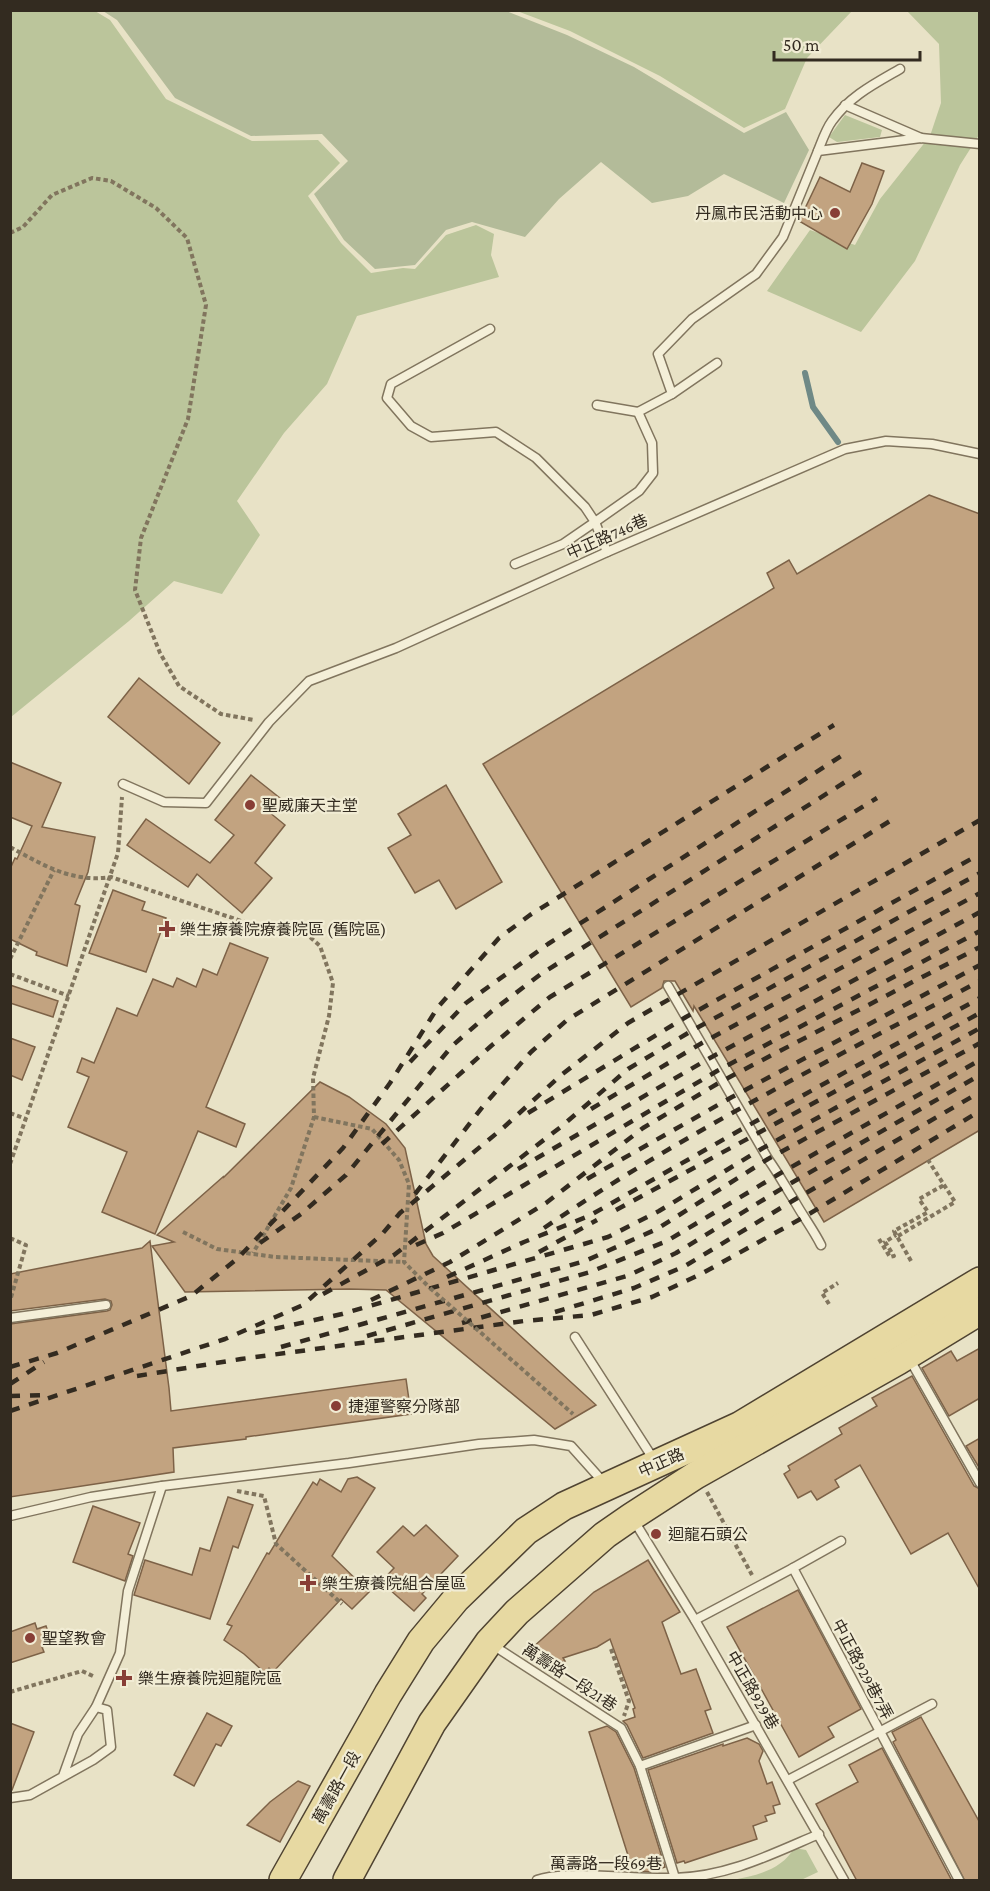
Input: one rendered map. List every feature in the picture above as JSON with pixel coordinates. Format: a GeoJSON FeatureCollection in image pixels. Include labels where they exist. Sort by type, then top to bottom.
{"type":"FeatureCollection","features":[{"type":"Feature","properties":{"kind":"main road","name":"中正路"},"geometry":{"type":"LineString","coordinates":[[388,1694],[421,1641],[456,1599],[526,1531],[564,1506],[739,1426],[980,1281]]}},
{"type":"Feature","properties":{"kind":"main road","name":"中正路"},"geometry":{"type":"LineString","coordinates":[[346,1881],[432,1723],[489,1642],[542,1589],[631,1516],[696,1475],[980,1311]]}},
{"type":"Feature","properties":{"kind":"main road"},"geometry":{"type":"LineString","coordinates":[[607,1486],[631,1516]]}},
{"type":"Feature","properties":{"kind":"main road","name":"萬壽路一段"},"geometry":{"type":"LineString","coordinates":[[283,1881],[388,1694]]}},
{"type":"Feature","properties":{"kind":"lane"},"geometry":{"type":"LineString","coordinates":[[672,394],[657,354],[692,319],[756,274],[783,237],[830,122],[858,93],[900,69]]}},
{"type":"Feature","properties":{"kind":"lane"},"geometry":{"type":"LineString","coordinates":[[845,105],[921,138]]}},
{"type":"Feature","properties":{"kind":"lane"},"geometry":{"type":"LineString","coordinates":[[818,151],[921,138],[980,144]]}},
{"type":"Feature","properties":{"kind":"lane"},"geometry":{"type":"LineString","coordinates":[[490,329],[391,384],[387,398],[411,426],[431,437],[496,432],[536,458],[585,507],[595,522],[607,552]]}},
{"type":"Feature","properties":{"kind":"lane"},"geometry":{"type":"LineString","coordinates":[[597,405],[638,412],[672,394],[717,363]]}},
{"type":"Feature","properties":{"kind":"lane"},"geometry":{"type":"LineString","coordinates":[[514,564],[563,544],[639,491],[653,474],[652,442],[638,412]]}},
{"type":"Feature","properties":{"kind":"lane","name":"中正路746巷"},"geometry":{"type":"LineString","coordinates":[[123,784],[164,801],[206,803],[269,722],[309,681],[396,648],[607,552],[845,449],[886,441],[932,444],[980,454]]}},
{"type":"Feature","properties":{"kind":"lane"},"geometry":{"type":"LineString","coordinates":[[668,986],[768,1160],[821,1245]]}},
{"type":"Feature","properties":{"kind":"lane"},"geometry":{"type":"LineString","coordinates":[[10,1318],[106,1305]]}},
{"type":"Feature","properties":{"kind":"lane"},"geometry":{"type":"LineString","coordinates":[[575,1337],[656,1464]]}},
{"type":"Feature","properties":{"kind":"lane"},"geometry":{"type":"LineString","coordinates":[[907,1355],[980,1483]]}},
{"type":"Feature","properties":{"kind":"lane"},"geometry":{"type":"LineString","coordinates":[[10,1516],[92,1497],[162,1486],[479,1444],[534,1440],[572,1446],[607,1486]]}},
{"type":"Feature","properties":{"kind":"lane"},"geometry":{"type":"LineString","coordinates":[[63,1776],[78,1734],[96,1707],[120,1653],[128,1591],[162,1486]]}},
{"type":"Feature","properties":{"kind":"lane","name":"中正路929巷"},"geometry":{"type":"LineString","coordinates":[[631,1516],[695,1620],[844,1881]]}},
{"type":"Feature","properties":{"kind":"lane"},"geometry":{"type":"LineString","coordinates":[[695,1620],[841,1541]]}},
{"type":"Feature","properties":{"kind":"lane","name":"中正路929巷7弄"},"geometry":{"type":"LineString","coordinates":[[793,1568],[959,1881]]}},
{"type":"Feature","properties":{"kind":"lane","name":"萬壽路一段21巷"},"geometry":{"type":"LineString","coordinates":[[489,1642],[621,1728],[640,1766],[675,1878]]}},
{"type":"Feature","properties":{"kind":"lane"},"geometry":{"type":"LineString","coordinates":[[788,1780],[932,1704]]}},
{"type":"Feature","properties":{"kind":"lane"},"geometry":{"type":"LineString","coordinates":[[10,1798],[30,1795],[93,1760],[111,1747],[107,1710],[96,1707]]}},
{"type":"Feature","properties":{"kind":"lane"},"geometry":{"type":"LineString","coordinates":[[640,1766],[756,1725]]}},
{"type":"Feature","properties":{"kind":"lane","name":"萬壽路一段69巷"},"geometry":{"type":"LineString","coordinates":[[537,1881],[548,1876],[675,1878],[713,1875],[746,1866],[819,1834]]}},
{"type":"Feature","properties":{"kind":"path"},"geometry":{"type":"LineString","coordinates":[[10,233],[23,227],[52,195],[92,178],[111,181],[156,208],[187,238],[206,305],[188,419],[141,538],[135,590],[160,653],[179,686],[221,714],[269,722]]}},
{"type":"Feature","properties":{"kind":"path"},"geometry":{"type":"LineString","coordinates":[[10,1164],[111,877],[118,853],[123,784]]}},
{"type":"Feature","properties":{"kind":"path"},"geometry":{"type":"LineString","coordinates":[[10,847],[54,870],[94,879],[111,877],[271,931],[294,923],[320,946],[333,983],[329,1016],[313,1078],[314,1117],[291,1188],[253,1253]]}},
{"type":"Feature","properties":{"kind":"path"},"geometry":{"type":"LineString","coordinates":[[10,959],[54,870]]}},
{"type":"Feature","properties":{"kind":"path"},"geometry":{"type":"LineString","coordinates":[[10,974],[69,996]]}},
{"type":"Feature","properties":{"kind":"path"},"geometry":{"type":"LineString","coordinates":[[10,1113],[26,1119]]}},
{"type":"Feature","properties":{"kind":"path"},"geometry":{"type":"LineString","coordinates":[[314,1117],[372,1129],[399,1160],[409,1184],[404,1262]]}},
{"type":"Feature","properties":{"kind":"path"},"geometry":{"type":"LineString","coordinates":[[896,1234],[955,1202],[928,1160]]}},
{"type":"Feature","properties":{"kind":"path"},"geometry":{"type":"LineString","coordinates":[[879,1239],[890,1257],[894,1256],[885,1242],[928,1212],[919,1199],[944,1185]]}},
{"type":"Feature","properties":{"kind":"path"},"geometry":{"type":"LineString","coordinates":[[183,1232],[217,1249],[275,1257],[404,1262],[430,1288],[573,1414]]}},
{"type":"Feature","properties":{"kind":"path"},"geometry":{"type":"LineString","coordinates":[[896,1234],[911,1261]]}},
{"type":"Feature","properties":{"kind":"path"},"geometry":{"type":"LineString","coordinates":[[10,1238],[26,1245],[10,1301]]}},
{"type":"Feature","properties":{"kind":"path"},"geometry":{"type":"LineString","coordinates":[[829,1304],[822,1293],[838,1283]]}},
{"type":"Feature","properties":{"kind":"path"},"geometry":{"type":"LineString","coordinates":[[232,1490],[264,1496],[276,1544],[342,1604]]}},
{"type":"Feature","properties":{"kind":"path"},"geometry":{"type":"LineString","coordinates":[[706,1491],[758,1587]]}},
{"type":"Feature","properties":{"kind":"path"},"geometry":{"type":"LineString","coordinates":[[611,1649],[629,1701],[621,1728]]}},
{"type":"Feature","properties":{"kind":"path"},"geometry":{"type":"LineString","coordinates":[[10,1692],[82,1671],[107,1682]]}},
{"type":"Feature","properties":{"kind":"green space"},"geometry":{"type":"Polygon","coordinates":[[[11,10],[95,11],[110,20],[166,99],[252,141],[318,140],[340,163],[308,196],[341,243],[371,273],[403,268],[415,269],[446,235],[476,225],[494,234],[491,255],[499,277],[357,316],[327,384],[284,433],[237,501],[260,535],[222,594],[174,581],[129,621],[11,717],[11,10]]]}},
{"type":"Feature","properties":{"kind":"green space"},"geometry":{"type":"Polygon","coordinates":[[[852,10],[807,58],[785,109],[744,128],[660,76],[570,31],[517,11],[852,10]]]}},
{"type":"Feature","properties":{"kind":"green space"},"geometry":{"type":"Polygon","coordinates":[[[103,11],[506,11],[567,35],[634,67],[744,133],[786,112],[809,150],[784,203],[724,174],[688,196],[652,203],[601,162],[559,199],[525,237],[472,222],[446,230],[415,265],[375,269],[344,240],[314,194],[348,161],[322,134],[251,136],[175,98],[117,20],[103,11]]]}},
{"type":"Feature","properties":{"kind":"green space"},"geometry":{"type":"Polygon","coordinates":[[[907,11],[979,11],[979,135],[960,165],[915,261],[861,332],[767,291],[810,230],[855,245],[880,199],[930,136],[941,103],[939,44],[907,11]]]}},
{"type":"Feature","properties":{"kind":"green space"},"geometry":{"type":"Polygon","coordinates":[[[845,115],[882,130],[880,137],[837,142],[829,137],[845,115]]]}},
{"type":"Feature","properties":{"kind":"green space"},"geometry":{"type":"Polygon","coordinates":[[[794,1848],[806,1850],[818,1872],[801,1880],[732,1880],[759,1874],[775,1867],[789,1856],[794,1848]]]}},
{"type":"Feature","properties":{"kind":"building","name":"丹鳳市民活動中心"},"geometry":{"type":"Polygon","coordinates":[[[862,163],[884,171],[872,204],[847,249],[799,221],[820,177],[850,192],[862,163]]]}},
{"type":"Feature","properties":{"kind":"building"},"geometry":{"type":"Polygon","coordinates":[[[929,495],[980,514],[980,1130],[824,1222],[694,1006],[693,1011],[675,981],[664,981],[662,988],[631,1007],[483,764],[774,588],[767,573],[789,560],[797,574],[929,495]]]}},
{"type":"Feature","properties":{"kind":"building"},"geometry":{"type":"Polygon","coordinates":[[[139,678],[220,743],[189,784],[108,717],[139,678]]]}},
{"type":"Feature","properties":{"kind":"building"},"geometry":{"type":"Polygon","coordinates":[[[10,762],[61,783],[42,827],[95,837],[88,872],[75,904],[80,906],[67,966],[36,955],[37,952],[10,939],[10,869],[32,826],[10,817],[10,762]]]}},
{"type":"Feature","properties":{"kind":"building"},"geometry":{"type":"Polygon","coordinates":[[[251,775],[280,798],[269,812],[285,825],[255,863],[272,878],[242,913],[197,874],[188,887],[127,845],[146,819],[210,863],[234,835],[215,820],[251,775]]]}},
{"type":"Feature","properties":{"kind":"building"},"geometry":{"type":"Polygon","coordinates":[[[446,785],[502,882],[456,909],[439,880],[415,893],[388,848],[411,835],[398,814],[446,785]]]}},
{"type":"Feature","properties":{"kind":"building"},"geometry":{"type":"Polygon","coordinates":[[[113,890],[145,902],[142,910],[166,918],[146,972],[89,953],[113,890]]]}},
{"type":"Feature","properties":{"kind":"building"},"geometry":{"type":"Polygon","coordinates":[[[230,943],[268,958],[206,1107],[245,1124],[236,1147],[198,1131],[155,1234],[102,1212],[127,1152],[68,1127],[89,1077],[77,1072],[82,1058],[94,1063],[117,1008],[137,1016],[153,979],[173,987],[177,978],[196,987],[203,969],[217,975],[230,943]]]}},
{"type":"Feature","properties":{"kind":"building"},"geometry":{"type":"Polygon","coordinates":[[[10,985],[58,1001],[53,1017],[10,1003],[10,985]]]}},
{"type":"Feature","properties":{"kind":"building"},"geometry":{"type":"Polygon","coordinates":[[[10,1038],[35,1047],[22,1080],[10,1075],[10,1038]]]}},
{"type":"Feature","properties":{"kind":"building"},"geometry":{"type":"Polygon","coordinates":[[[320,1082],[349,1097],[386,1124],[405,1148],[426,1244],[433,1256],[596,1405],[555,1429],[386,1290],[185,1292],[152,1246],[174,1242],[157,1235],[224,1176],[223,1178],[320,1082]]]}},
{"type":"Feature","properties":{"kind":"building"},"geometry":{"type":"Polygon","coordinates":[[[150,1241],[171,1411],[406,1379],[411,1414],[173,1448],[174,1472],[10,1497],[10,1324],[107,1311],[112,1305],[111,1301],[105,1299],[10,1311],[10,1274],[142,1248],[150,1241]]]}},
{"type":"Feature","properties":{"kind":"building"},"geometry":{"type":"Polygon","coordinates":[[[980,1348],[980,1398],[949,1416],[922,1368],[951,1351],[957,1361],[980,1348]]]}},
{"type":"Feature","properties":{"kind":"building"},"geometry":{"type":"Polygon","coordinates":[[[912,1376],[974,1486],[980,1489],[980,1590],[948,1533],[911,1554],[860,1465],[835,1480],[839,1487],[817,1500],[811,1491],[798,1498],[784,1474],[790,1470],[788,1466],[842,1434],[839,1428],[877,1406],[872,1398],[912,1376]]]}},
{"type":"Feature","properties":{"kind":"building"},"geometry":{"type":"Polygon","coordinates":[[[980,1438],[980,1469],[966,1446],[980,1438]]]}},
{"type":"Feature","properties":{"kind":"building"},"geometry":{"type":"Polygon","coordinates":[[[357,1477],[375,1488],[332,1556],[369,1592],[352,1609],[341,1599],[273,1672],[269,1668],[265,1673],[224,1640],[232,1626],[227,1624],[267,1553],[269,1554],[313,1482],[317,1485],[320,1479],[341,1492],[348,1479],[357,1477]]]}},
{"type":"Feature","properties":{"kind":"building"},"geometry":{"type":"Polygon","coordinates":[[[228,1497],[253,1505],[238,1548],[233,1546],[210,1619],[134,1595],[145,1560],[192,1575],[200,1548],[210,1551],[228,1497]]]}},
{"type":"Feature","properties":{"kind":"building"},"geometry":{"type":"Polygon","coordinates":[[[93,1506],[140,1523],[128,1554],[133,1556],[125,1581],[73,1562],[93,1506]]]}},
{"type":"Feature","properties":{"kind":"building"},"geometry":{"type":"Polygon","coordinates":[[[426,1525],[458,1556],[422,1594],[426,1598],[414,1611],[381,1582],[394,1568],[377,1552],[403,1526],[414,1536],[426,1525]]]}},
{"type":"Feature","properties":{"kind":"building"},"geometry":{"type":"Polygon","coordinates":[[[648,1560],[680,1612],[662,1622],[681,1674],[696,1669],[711,1709],[705,1711],[713,1733],[643,1758],[623,1721],[635,1717],[633,1709],[635,1708],[610,1639],[597,1647],[563,1658],[565,1661],[546,1666],[531,1649],[594,1592],[648,1560]]]}},
{"type":"Feature","properties":{"kind":"building"},"geometry":{"type":"Polygon","coordinates":[[[798,1590],[861,1709],[828,1727],[834,1737],[799,1757],[727,1627],[798,1590]]]}},
{"type":"Feature","properties":{"kind":"building","name":"聖望教會"},"geometry":{"type":"Polygon","coordinates":[[[35,1623],[37,1629],[46,1626],[52,1643],[42,1647],[44,1652],[10,1663],[10,1632],[35,1623]]]}},
{"type":"Feature","properties":{"kind":"building"},"geometry":{"type":"Polygon","coordinates":[[[207,1713],[232,1726],[221,1746],[216,1744],[194,1786],[174,1775],[207,1713]]]}},
{"type":"Feature","properties":{"kind":"building"},"geometry":{"type":"Polygon","coordinates":[[[921,1717],[980,1823],[980,1881],[965,1881],[893,1742],[896,1740],[892,1732],[921,1717]]]}},
{"type":"Feature","properties":{"kind":"building"},"geometry":{"type":"Polygon","coordinates":[[[10,1723],[34,1732],[12,1790],[10,1790],[10,1723]]]}},
{"type":"Feature","properties":{"kind":"building"},"geometry":{"type":"Polygon","coordinates":[[[607,1726],[616,1732],[634,1768],[665,1867],[650,1872],[642,1871],[640,1865],[632,1868],[589,1732],[607,1726]]]}},
{"type":"Feature","properties":{"kind":"building"},"geometry":{"type":"Polygon","coordinates":[[[747,1738],[759,1744],[763,1751],[759,1761],[767,1784],[772,1782],[780,1804],[773,1806],[775,1813],[765,1816],[767,1821],[753,1826],[757,1839],[685,1863],[684,1861],[677,1863],[648,1770],[747,1738]]]}},
{"type":"Feature","properties":{"kind":"building"},"geometry":{"type":"Polygon","coordinates":[[[882,1748],[952,1881],[857,1881],[816,1804],[858,1782],[849,1765],[882,1748]]]}},
{"type":"Feature","properties":{"kind":"building"},"geometry":{"type":"Polygon","coordinates":[[[298,1781],[310,1786],[280,1842],[247,1825],[270,1802],[298,1781]]]}},
{"type":"Feature","properties":{"kind":"waterway"},"geometry":{"type":"LineString","coordinates":[[805,373],[813,407],[838,442]]}},
{"type":"Feature","properties":{"kind":"railway"},"geometry":{"type":"LineString","coordinates":[[10,1367],[57,1353],[191,1296],[238,1258],[343,1148],[390,1083],[438,1007],[499,938],[530,915],[834,725]]}},
{"type":"Feature","properties":{"kind":"railway"},"geometry":{"type":"LineString","coordinates":[[410,1062],[466,1003],[548,944],[849,751]]}},
{"type":"Feature","properties":{"kind":"railway"},"geometry":{"type":"LineString","coordinates":[[260,1243],[301,1214],[346,1175],[452,1046],[492,1011],[541,974],[861,772]]}},
{"type":"Feature","properties":{"kind":"railway"},"geometry":{"type":"LineString","coordinates":[[382,1144],[491,1046],[550,997],[877,798]]}},
{"type":"Feature","properties":{"kind":"railway"},"geometry":{"type":"LineString","coordinates":[[10,1411],[225,1339],[303,1305],[383,1233],[400,1213],[503,1128],[560,1076],[628,1023],[980,820]]}},
{"type":"Feature","properties":{"kind":"railway"},"geometry":{"type":"LineString","coordinates":[[415,1194],[484,1105],[531,1052],[567,1020],[890,821]]}},
{"type":"Feature","properties":{"kind":"railway"},"geometry":{"type":"LineString","coordinates":[[528,1113],[686,1017],[980,854]]}},
{"type":"Feature","properties":{"kind":"railway"},"geometry":{"type":"LineString","coordinates":[[323,1294],[394,1255],[562,1126],[628,1069],[693,1030],[980,873]]}},
{"type":"Feature","properties":{"kind":"railway"},"geometry":{"type":"LineString","coordinates":[[591,1109],[702,1043],[980,893]]}},
{"type":"Feature","properties":{"kind":"railway"},"geometry":{"type":"LineString","coordinates":[[518,1169],[710,1058],[980,912]]}},
{"type":"Feature","properties":{"kind":"railway"},"geometry":{"type":"LineString","coordinates":[[416,1245],[443,1233],[717,1071],[980,931]]}},
{"type":"Feature","properties":{"kind":"railway"},"geometry":{"type":"LineString","coordinates":[[371,1300],[450,1262],[546,1203],[643,1128],[722,1081],[980,947]]}},
{"type":"Feature","properties":{"kind":"railway"},"geometry":{"type":"LineString","coordinates":[[587,1179],[732,1097],[980,965]]}},
{"type":"Feature","properties":{"kind":"railway"},"geometry":{"type":"LineString","coordinates":[[544,1228],[704,1129],[980,981]]}},
{"type":"Feature","properties":{"kind":"railway"},"geometry":{"type":"LineString","coordinates":[[447,1277],[589,1216],[980,998]]}},
{"type":"Feature","properties":{"kind":"railway"},"geometry":{"type":"LineString","coordinates":[[616,1210],[980,1013]]}},
{"type":"Feature","properties":{"kind":"railway"},"geometry":{"type":"LineString","coordinates":[[255,1333],[342,1314],[608,1237],[659,1211],[763,1148],[980,1028]]}},
{"type":"Feature","properties":{"kind":"railway"},"geometry":{"type":"LineString","coordinates":[[281,1347],[585,1261],[657,1229],[768,1159],[980,1043]]}},
{"type":"Feature","properties":{"kind":"railway"},"geometry":{"type":"LineString","coordinates":[[367,1336],[590,1272],[667,1241],[779,1174],[980,1060]]}},
{"type":"Feature","properties":{"kind":"railway"},"geometry":{"type":"LineString","coordinates":[[462,1323],[627,1276],[676,1253],[786,1186],[980,1075]]}},
{"type":"Feature","properties":{"kind":"railway"},"geometry":{"type":"LineString","coordinates":[[555,1312],[634,1288],[685,1266],[980,1092]]}},
{"type":"Feature","properties":{"kind":"railway"},"geometry":{"type":"LineString","coordinates":[[137,1376],[241,1359],[524,1321],[591,1315],[652,1297],[701,1274],[804,1217],[980,1111]]}},
{"type":"Feature","properties":{"kind":"railway"},"geometry":{"type":"LineString","coordinates":[[539,1252],[597,1220]]}},
{"type":"Feature","properties":{"kind":"railway"},"geometry":{"type":"LineString","coordinates":[[10,1384],[44,1362]]}},
{"type":"Feature","properties":{"kind":"railway"},"geometry":{"type":"LineString","coordinates":[[10,1396],[46,1395]]}},
{"type":"Feature","properties":{"kind":"place","name":"丹鳳市民活動中心"},"geometry":{"type":"Point","coordinates":[835,213]}},
{"type":"Feature","properties":{"kind":"place","name":"聖威廉天主堂"},"geometry":{"type":"Point","coordinates":[250,805]}},
{"type":"Feature","properties":{"kind":"place","name":"樂生療養院療養院區 (舊院區)"},"geometry":{"type":"Point","coordinates":[167,929]}},
{"type":"Feature","properties":{"kind":"place","name":"捷運警察分隊部"},"geometry":{"type":"Point","coordinates":[336,1406]}},
{"type":"Feature","properties":{"kind":"place","name":"迴龍石頭公"},"geometry":{"type":"Point","coordinates":[656,1534]}},
{"type":"Feature","properties":{"kind":"place","name":"樂生療養院組合屋區"},"geometry":{"type":"Point","coordinates":[308,1583]}},
{"type":"Feature","properties":{"kind":"place","name":"聖望教會"},"geometry":{"type":"Point","coordinates":[30,1638]}},
{"type":"Feature","properties":{"kind":"place","name":"樂生療養院迴龍院區"},"geometry":{"type":"Point","coordinates":[124,1678]}}]}
